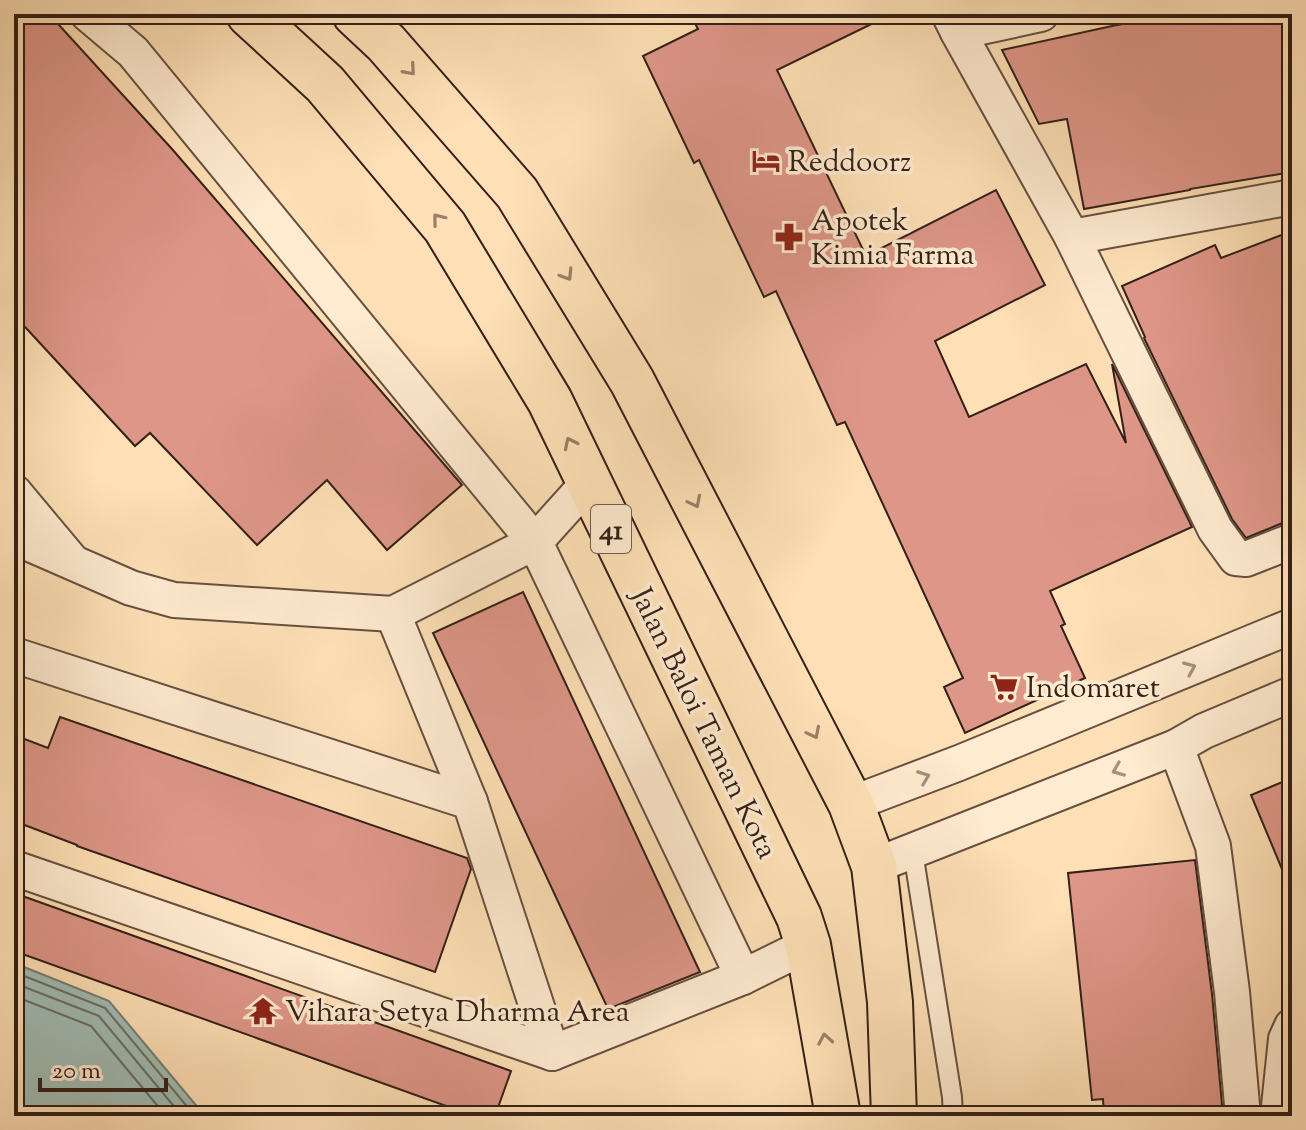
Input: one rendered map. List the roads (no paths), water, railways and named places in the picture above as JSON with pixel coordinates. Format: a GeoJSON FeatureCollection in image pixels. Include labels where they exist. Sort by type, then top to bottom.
{"type":"FeatureCollection","features":[{"type":"Feature","properties":{"kind":"highway","name":"Jalan Baloi Taman Kota"},"geometry":{"type":"LineString","coordinates":[[249,14],[325,84],[445,227],[550,401],[799,917],[808,945],[838,1116]]}},
{"type":"Feature","properties":{"kind":"highway"},"geometry":{"type":"LineString","coordinates":[[355,14],[386,43],[517,193],[632,381],[851,804],[894,859],[890,1002],[894,1116]]}},
{"type":"Feature","properties":{"kind":"street"},"geometry":{"type":"LineString","coordinates":[[88,14],[133,52],[535,542],[743,977]]}},
{"type":"Feature","properties":{"kind":"street"},"geometry":{"type":"LineString","coordinates":[[1041,14],[953,23],[1072,237],[1215,529],[1236,558],[1246,559],[1292,541]]}},
{"type":"Feature","properties":{"kind":"street"},"geometry":{"type":"LineString","coordinates":[[1072,237],[1292,197]]}},
{"type":"Feature","properties":{"kind":"street"},"geometry":{"type":"LineString","coordinates":[[14,537],[131,588],[174,600],[393,614],[535,542],[589,482]]}},
{"type":"Feature","properties":{"kind":"street"},"geometry":{"type":"LineString","coordinates":[[14,492],[76,566]]}},
{"type":"Feature","properties":{"kind":"street"},"geometry":{"type":"LineString","coordinates":[[393,614],[470,802],[552,1053]]}},
{"type":"Feature","properties":{"kind":"street"},"geometry":{"type":"LineString","coordinates":[[851,804],[959,763],[1292,626]]}},
{"type":"Feature","properties":{"kind":"street"},"geometry":{"type":"LineString","coordinates":[[14,655],[470,802]]}},
{"type":"Feature","properties":{"kind":"street"},"geometry":{"type":"LineString","coordinates":[[894,859],[1176,747],[1204,731],[1292,694]]}},
{"type":"Feature","properties":{"kind":"street"},"geometry":{"type":"LineString","coordinates":[[1176,747],[1213,846],[1232,992],[1243,1116]]}},
{"type":"Feature","properties":{"kind":"street"},"geometry":{"type":"LineString","coordinates":[[14,868],[552,1053],[743,977],[808,945]]}},
{"type":"Feature","properties":{"kind":"street"},"geometry":{"type":"LineString","coordinates":[[1278,1116],[1286,1039],[1292,1026]]}},
{"type":"Feature","properties":{"kind":"lane"},"geometry":{"type":"LineString","coordinates":[[894,859],[952,1097],[953,1116]]}},
{"type":"Feature","properties":{"kind":"water"},"geometry":{"type":"Polygon","coordinates":[[[14,963],[109,1001],[205,1116],[14,1116],[14,963]]]}},
{"type":"Feature","properties":{"kind":"place","name":"Reddoorz"},"geometry":{"type":"Point","coordinates":[766,161]}},
{"type":"Feature","properties":{"kind":"place","name":"Apotek Kimia Farma"},"geometry":{"type":"Point","coordinates":[789,237]}},
{"type":"Feature","properties":{"kind":"place","name":"Indomaret"},"geometry":{"type":"Point","coordinates":[1004,687]}},
{"type":"Feature","properties":{"kind":"place","name":"Vihara Setya Dharma Area"},"geometry":{"type":"Point","coordinates":[263,1011]}}]}
